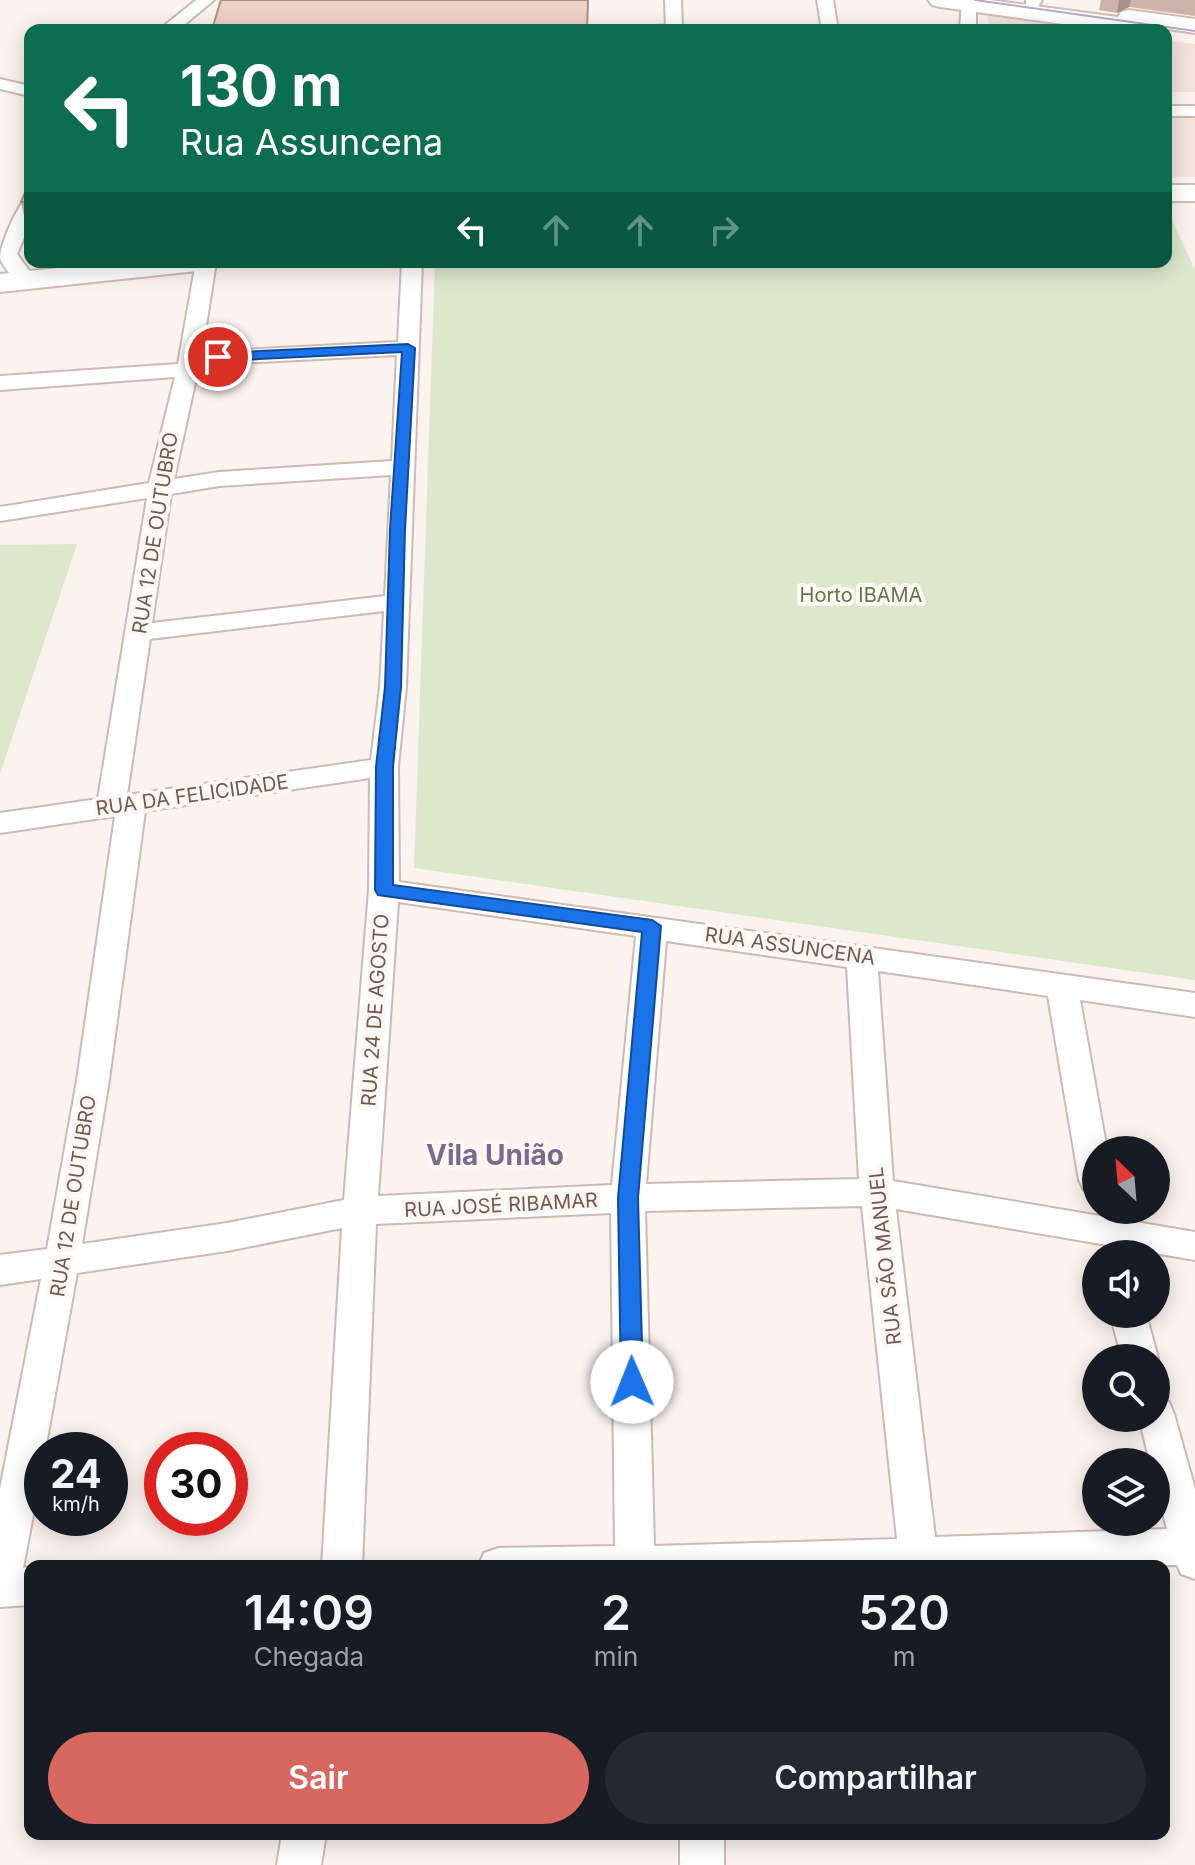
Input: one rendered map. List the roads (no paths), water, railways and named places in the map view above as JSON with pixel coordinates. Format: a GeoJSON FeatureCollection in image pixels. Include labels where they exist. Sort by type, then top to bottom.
{"type":"FeatureCollection","features":[{"type":"Feature","properties":{"kind":"main road"},"geometry":{"type":"LineString","coordinates":[[940,0],[1113,24]]}},
{"type":"Feature","properties":{"kind":"main road"},"geometry":{"type":"LineString","coordinates":[[1025,1],[1195,26]]}},
{"type":"Feature","properties":{"kind":"main road"},"geometry":{"type":"LineString","coordinates":[[1172,32],[1195,35]]}},
{"type":"Feature","properties":{"kind":"main road"},"geometry":{"type":"LineString","coordinates":[[1172,180],[1195,180]]}},
{"type":"Feature","properties":{"kind":"main road"},"geometry":{"type":"LineString","coordinates":[[1172,193],[1195,193]]}},
{"type":"Feature","properties":{"kind":"main road"},"geometry":{"type":"LineString","coordinates":[[13,281],[139,268]]}},
{"type":"Feature","properties":{"kind":"street"},"geometry":{"type":"LineString","coordinates":[[175,24],[206,0]]}},
{"type":"Feature","properties":{"kind":"street"},"geometry":{"type":"LineString","coordinates":[[673,0],[674,24]]}},
{"type":"Feature","properties":{"kind":"street"},"geometry":{"type":"LineString","coordinates":[[825,0],[829,24]]}},
{"type":"Feature","properties":{"kind":"street"},"geometry":{"type":"LineString","coordinates":[[968,4],[968,24]]}},
{"type":"Feature","properties":{"kind":"street"},"geometry":{"type":"LineString","coordinates":[[0,84],[24,90]]}},
{"type":"Feature","properties":{"kind":"street"},"geometry":{"type":"LineString","coordinates":[[1172,111],[1195,111]]}},
{"type":"Feature","properties":{"kind":"street"},"geometry":{"type":"LineString","coordinates":[[13,281],[7,254],[24,216]]}},
{"type":"Feature","properties":{"kind":"street","name":"RUA 12 DE OUTUBRO"},"geometry":{"type":"LineString","coordinates":[[0,1588],[64,1262],[103,1014],[121,858],[122,805],[139,632],[160,488],[205,268]]}},
{"type":"Feature","properties":{"kind":"street","name":"RUA 24 DE AGOSTO"},"geometry":{"type":"LineString","coordinates":[[342,1560],[360,1211],[384,890],[384,767],[393,687],[412,268]]}},
{"type":"Feature","properties":{"kind":"street"},"geometry":{"type":"LineString","coordinates":[[0,383],[187,364],[408,348]]}},
{"type":"Feature","properties":{"kind":"street"},"geometry":{"type":"LineString","coordinates":[[0,514],[160,488],[274,474],[402,467]]}},
{"type":"Feature","properties":{"kind":"street"},"geometry":{"type":"LineString","coordinates":[[139,632],[395,602]]}},
{"type":"Feature","properties":{"kind":"street","name":"RUA DA FELICIDADE"},"geometry":{"type":"LineString","coordinates":[[0,823],[384,767]]}},
{"type":"Feature","properties":{"kind":"street","name":"RUA ASSUNCENA"},"geometry":{"type":"LineString","coordinates":[[384,890],[1195,1005]]}},
{"type":"Feature","properties":{"kind":"street"},"geometry":{"type":"LineString","coordinates":[[635,1560],[628,1198],[652,926]]}},
{"type":"Feature","properties":{"kind":"street","name":"RUA SÃO MANUEL"},"geometry":{"type":"LineString","coordinates":[[862,956],[877,1192],[918,1555]]}},
{"type":"Feature","properties":{"kind":"street"},"geometry":{"type":"LineString","coordinates":[[1062,986],[1088,1136]]}},
{"type":"Feature","properties":{"kind":"street","name":"RUA JOSÉ RIBAMAR"},"geometry":{"type":"LineString","coordinates":[[0,1270],[227,1237],[360,1211],[628,1198],[877,1192],[1195,1246]]}},
{"type":"Feature","properties":{"kind":"street"},"geometry":{"type":"LineString","coordinates":[[808,1560],[918,1555],[1194,1551],[1161,1432]]}},
{"type":"Feature","properties":{"kind":"street"},"geometry":{"type":"LineString","coordinates":[[0,1588],[24,1586]]}},
{"type":"Feature","properties":{"kind":"street"},"geometry":{"type":"LineString","coordinates":[[299,1865],[303,1840]]}},
{"type":"Feature","properties":{"kind":"street"},"geometry":{"type":"LineString","coordinates":[[702,1840],[702,1865]]}},
{"type":"Feature","properties":{"kind":"tram line"},"geometry":{"type":"LineString","coordinates":[[975,0],[1145,24]]}},
{"type":"Feature","properties":{"kind":"tram line"},"geometry":{"type":"LineString","coordinates":[[1172,28],[1195,31]]}},
{"type":"Feature","properties":{"kind":"district","name":"Vila União"},"geometry":{"type":"Point","coordinates":[495,1155]}},
{"type":"Feature","properties":{"kind":"park label","name":"Horto IBAMA"},"geometry":{"type":"Point","coordinates":[861,595]}}]}
